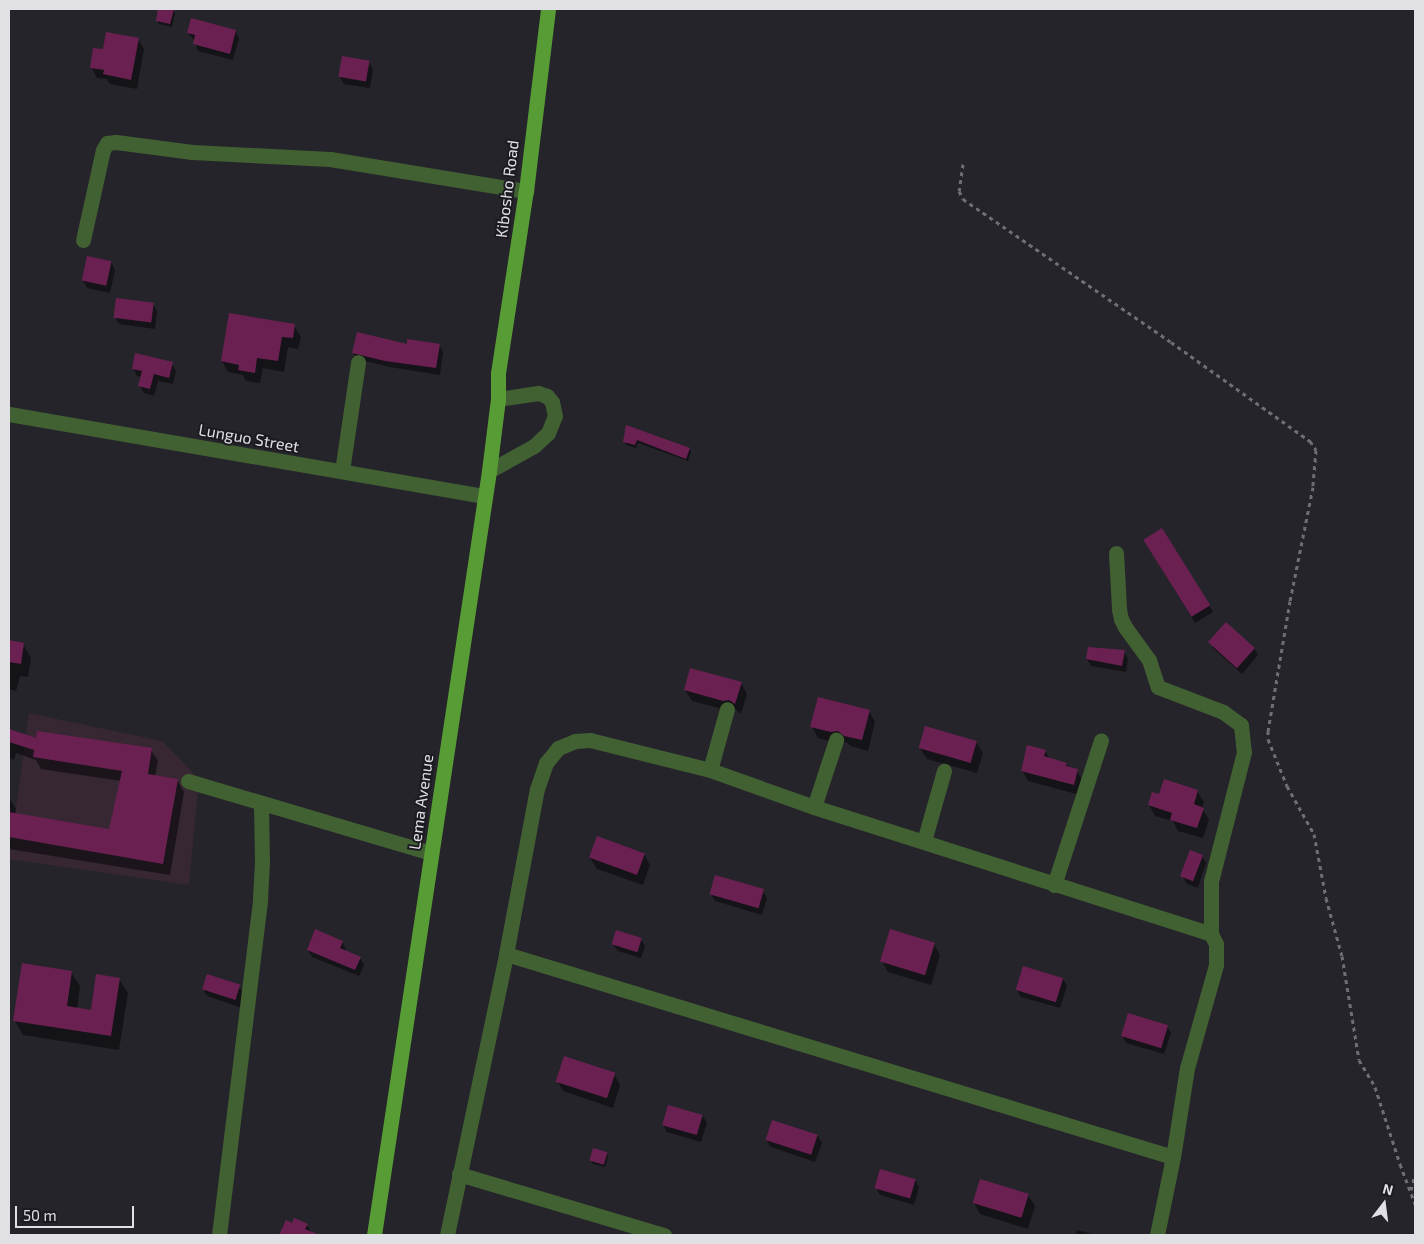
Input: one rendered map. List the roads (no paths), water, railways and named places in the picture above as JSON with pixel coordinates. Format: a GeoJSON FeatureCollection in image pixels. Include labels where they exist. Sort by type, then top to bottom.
{"type":"FeatureCollection","features":[{"type":"Feature","properties":{"kind":"main road","name":"Kibosho Road"},"geometry":{"type":"LineString","coordinates":[[498,373],[526,191],[548,9]]}},
{"type":"Feature","properties":{"kind":"main road","name":"Lema Avenue"},"geometry":{"type":"LineString","coordinates":[[374,1235],[489,471],[498,399],[498,373]]}},
{"type":"Feature","properties":{"kind":"street"},"geometry":{"type":"LineString","coordinates":[[83,240],[103,150],[107,143],[116,142],[192,152],[330,159],[526,191]]}},
{"type":"Feature","properties":{"kind":"street"},"geometry":{"type":"LineString","coordinates":[[342,472],[358,362]]}},
{"type":"Feature","properties":{"kind":"street"},"geometry":{"type":"LineString","coordinates":[[489,471],[534,446],[548,432],[555,416],[552,402],[547,396],[538,393],[498,399]]}},
{"type":"Feature","properties":{"kind":"street","name":"Lunguo Street"},"geometry":{"type":"LineString","coordinates":[[9,414],[484,496]]}},
{"type":"Feature","properties":{"kind":"street"},"geometry":{"type":"LineString","coordinates":[[1116,553],[1118,608],[1121,618],[1125,627],[1149,660],[1158,686],[1223,712],[1241,725],[1244,752],[1211,882],[1211,934],[1216,944],[1216,965],[1187,1068],[1173,1157],[1157,1235]]}},
{"type":"Feature","properties":{"kind":"street"},"geometry":{"type":"LineString","coordinates":[[710,770],[727,709]]}},
{"type":"Feature","properties":{"kind":"street"},"geometry":{"type":"LineString","coordinates":[[448,1235],[459,1174],[506,954],[537,789],[546,763],[558,748],[575,740],[590,740],[710,770],[1054,885],[1211,934]]}},
{"type":"Feature","properties":{"kind":"street"},"geometry":{"type":"LineString","coordinates":[[814,806],[836,740]]}},
{"type":"Feature","properties":{"kind":"street"},"geometry":{"type":"LineString","coordinates":[[1054,885],[1101,740]]}},
{"type":"Feature","properties":{"kind":"street"},"geometry":{"type":"LineString","coordinates":[[924,841],[944,771]]}},
{"type":"Feature","properties":{"kind":"street"},"geometry":{"type":"LineString","coordinates":[[188,782],[431,853]]}},
{"type":"Feature","properties":{"kind":"street"},"geometry":{"type":"LineString","coordinates":[[219,1235],[260,899],[262,862],[261,804]]}},
{"type":"Feature","properties":{"kind":"street"},"geometry":{"type":"LineString","coordinates":[[506,954],[1173,1157]]}},
{"type":"Feature","properties":{"kind":"street"},"geometry":{"type":"LineString","coordinates":[[459,1174],[664,1235]]}}]}
